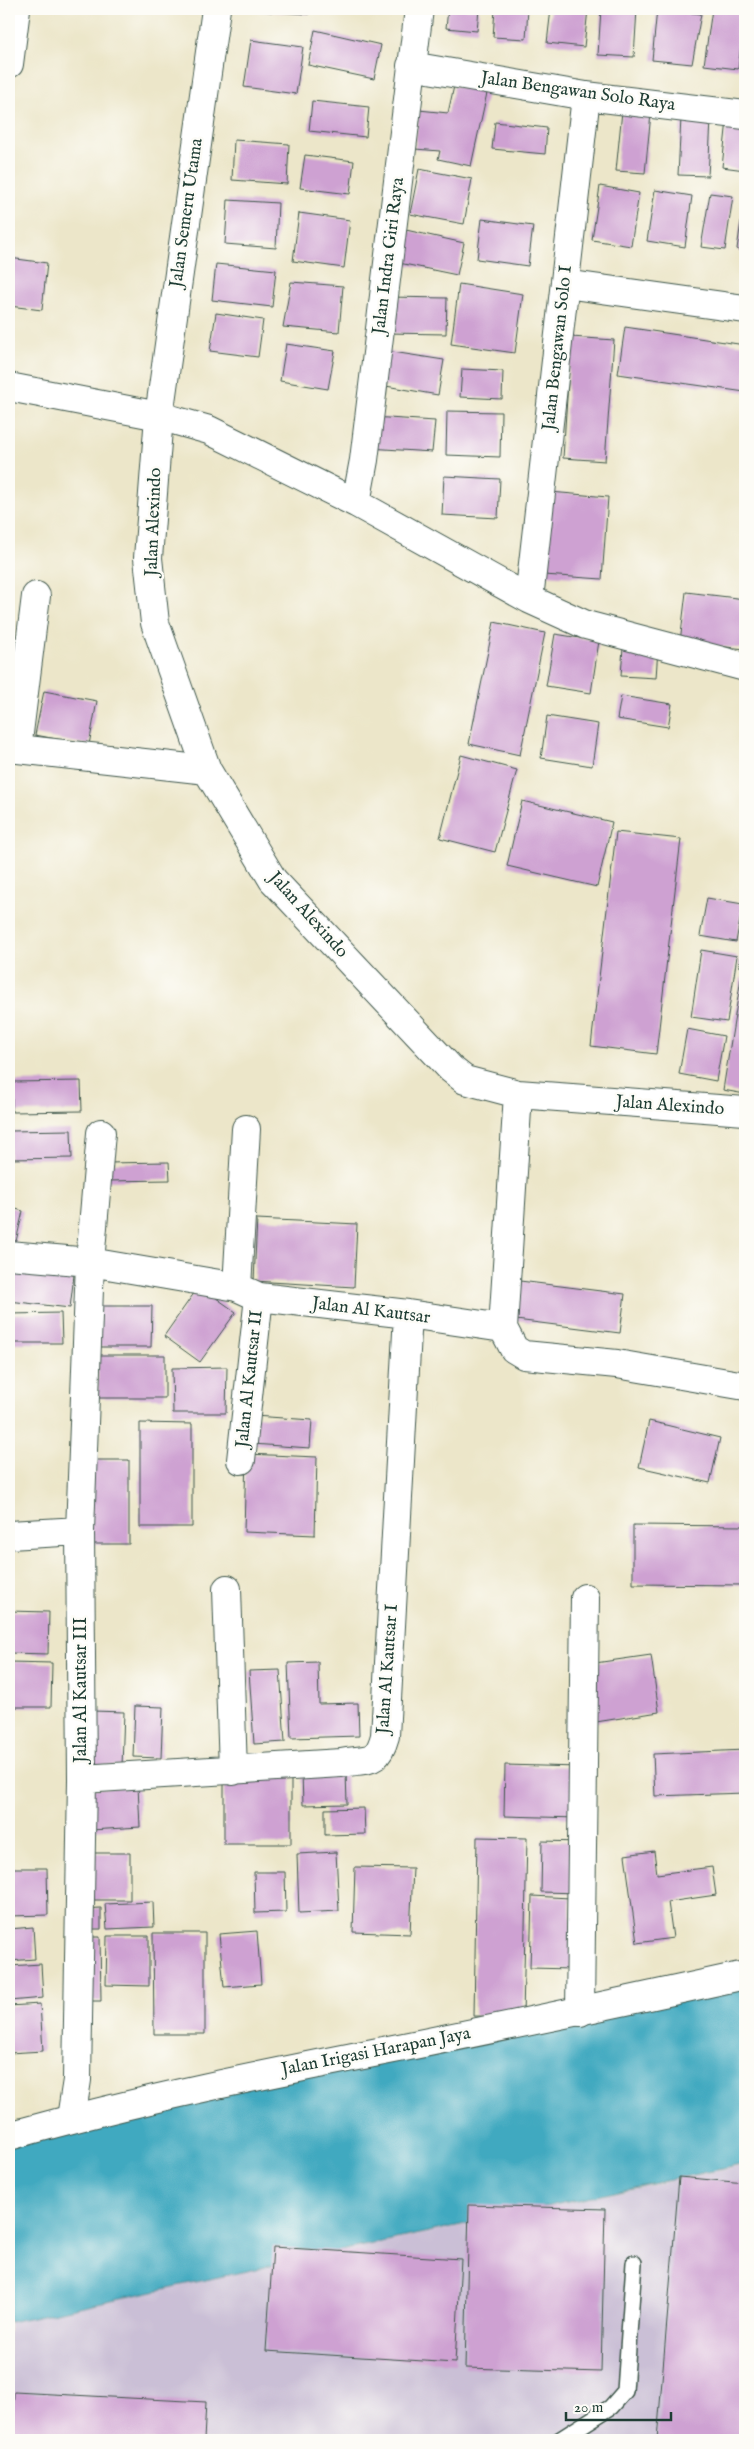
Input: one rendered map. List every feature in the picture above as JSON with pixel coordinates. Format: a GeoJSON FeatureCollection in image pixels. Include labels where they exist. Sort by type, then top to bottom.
{"type":"FeatureCollection","features":[{"type":"Feature","properties":{"kind":"street","name":"Jalan Semeru Utama"},"geometry":{"type":"LineString","coordinates":[[159,416],[216,9]]}},
{"type":"Feature","properties":{"kind":"street","name":"Jalan Indra Giri Raya"},"geometry":{"type":"LineString","coordinates":[[356,503],[364,460],[419,9]]}},
{"type":"Feature","properties":{"kind":"street"},"geometry":{"type":"LineString","coordinates":[[9,64],[13,15]]}},
{"type":"Feature","properties":{"kind":"street","name":"Jalan Bengawan Solo Raya"},"geometry":{"type":"LineString","coordinates":[[411,66],[586,96],[745,115]]}},
{"type":"Feature","properties":{"kind":"street","name":"Jalan Bengawan Solo I"},"geometry":{"type":"LineString","coordinates":[[529,599],[586,96]]}},
{"type":"Feature","properties":{"kind":"street"},"geometry":{"type":"LineString","coordinates":[[565,284],[745,309]]}},
{"type":"Feature","properties":{"kind":"street"},"geometry":{"type":"LineString","coordinates":[[9,387],[159,416],[209,430],[356,503],[529,599],[586,625],[745,667]]}},
{"type":"Feature","properties":{"kind":"street","name":"Jalan Alexindo"},"geometry":{"type":"LineString","coordinates":[[159,416],[148,558],[155,623],[206,770],[273,880],[451,1069],[465,1080],[518,1094],[745,1111]]}},
{"type":"Feature","properties":{"kind":"street"},"geometry":{"type":"LineString","coordinates":[[36,596],[13,748],[206,770]]}},
{"type":"Feature","properties":{"kind":"street"},"geometry":{"type":"LineString","coordinates":[[518,1094],[503,1328],[514,1348],[524,1355],[617,1364],[745,1386]]}},
{"type":"Feature","properties":{"kind":"street","name":"Jalan Al Kautsar II"},"geometry":{"type":"LineString","coordinates":[[241,1460],[248,1292],[246,1129]]}},
{"type":"Feature","properties":{"kind":"street","name":"Jalan Al Kautsar III"},"geometry":{"type":"LineString","coordinates":[[71,2118],[77,2080],[82,1779],[80,1532],[90,1262],[101,1133]]}},
{"type":"Feature","properties":{"kind":"street","name":"Jalan Al Kautsar"},"geometry":{"type":"LineString","coordinates":[[9,1255],[90,1262],[248,1292],[503,1328]]}},
{"type":"Feature","properties":{"kind":"street","name":"Jalan Al Kautsar I"},"geometry":{"type":"LineString","coordinates":[[82,1779],[341,1763],[372,1758],[380,1752],[385,1736],[408,1314]]}},
{"type":"Feature","properties":{"kind":"street"},"geometry":{"type":"LineString","coordinates":[[9,1535],[80,1532]]}},
{"type":"Feature","properties":{"kind":"street"},"geometry":{"type":"LineString","coordinates":[[227,1589],[233,1771]]}},
{"type":"Feature","properties":{"kind":"street"},"geometry":{"type":"LineString","coordinates":[[580,2012],[585,1598]]}},
{"type":"Feature","properties":{"kind":"street","name":"Jalan Irigasi Harapan Jaya"},"geometry":{"type":"LineString","coordinates":[[9,2136],[71,2118],[226,2082],[580,2012],[745,1974]]}},
{"type":"Feature","properties":{"kind":"lane"},"geometry":{"type":"LineString","coordinates":[[559,2440],[611,2407],[625,2391],[634,2263]]}},
{"type":"Feature","properties":{"kind":"shaded area"},"geometry":{"type":"Polygon","coordinates":[[[745,2165],[745,2440],[9,2440],[9,2322],[745,2165]]]}},
{"type":"Feature","properties":{"kind":"water"},"geometry":{"type":"Polygon","coordinates":[[[745,1975],[745,2164],[9,2322],[9,2135],[745,1975]]]}},
{"type":"Feature","properties":{"kind":"building"},"geometry":{"type":"Polygon","coordinates":[[[258,9],[309,9],[309,14],[257,11],[258,9]]]}},
{"type":"Feature","properties":{"kind":"building"},"geometry":{"type":"Polygon","coordinates":[[[448,9],[479,9],[477,31],[446,28],[448,9]]]}},
{"type":"Feature","properties":{"kind":"building"},"geometry":{"type":"Polygon","coordinates":[[[495,9],[528,9],[526,39],[493,37],[495,9]]]}},
{"type":"Feature","properties":{"kind":"building"},"geometry":{"type":"Polygon","coordinates":[[[551,9],[588,9],[584,47],[547,43],[551,9]]]}},
{"type":"Feature","properties":{"kind":"building"},"geometry":{"type":"Polygon","coordinates":[[[601,9],[637,9],[634,57],[598,55],[601,9]]]}},
{"type":"Feature","properties":{"kind":"building"},"geometry":{"type":"Polygon","coordinates":[[[657,9],[701,14],[692,64],[652,60],[657,9]]]}},
{"type":"Feature","properties":{"kind":"building"},"geometry":{"type":"Polygon","coordinates":[[[712,9],[745,11],[738,69],[704,65],[712,9]]]}},
{"type":"Feature","properties":{"kind":"building"},"geometry":{"type":"Polygon","coordinates":[[[315,30],[381,45],[374,79],[308,65],[315,30]]]}},
{"type":"Feature","properties":{"kind":"building"},"geometry":{"type":"Polygon","coordinates":[[[251,40],[303,47],[296,94],[244,87],[251,40]]]}},
{"type":"Feature","properties":{"kind":"building"},"geometry":{"type":"Polygon","coordinates":[[[454,86],[487,93],[471,166],[438,159],[440,151],[415,149],[419,110],[448,113],[454,86]]]}},
{"type":"Feature","properties":{"kind":"building"},"geometry":{"type":"Polygon","coordinates":[[[312,101],[369,107],[366,137],[309,131],[312,101]]]}},
{"type":"Feature","properties":{"kind":"building"},"geometry":{"type":"Polygon","coordinates":[[[623,101],[652,104],[645,173],[616,171],[623,101]]]}},
{"type":"Feature","properties":{"kind":"building"},"geometry":{"type":"Polygon","coordinates":[[[681,118],[711,120],[708,176],[678,175],[681,118]]]}},
{"type":"Feature","properties":{"kind":"building"},"geometry":{"type":"Polygon","coordinates":[[[727,120],[745,122],[745,170],[722,167],[727,120]]]}},
{"type":"Feature","properties":{"kind":"building"},"geometry":{"type":"Polygon","coordinates":[[[495,122],[547,128],[545,154],[492,149],[495,122]]]}},
{"type":"Feature","properties":{"kind":"building"},"geometry":{"type":"Polygon","coordinates":[[[234,140],[289,144],[287,184],[232,180],[234,140]]]}},
{"type":"Feature","properties":{"kind":"building"},"geometry":{"type":"Polygon","coordinates":[[[305,155],[354,161],[350,194],[300,188],[305,155]]]}},
{"type":"Feature","properties":{"kind":"building"},"geometry":{"type":"Polygon","coordinates":[[[419,169],[472,179],[464,224],[410,214],[419,169]]]}},
{"type":"Feature","properties":{"kind":"building"},"geometry":{"type":"Polygon","coordinates":[[[600,186],[639,193],[631,246],[592,240],[600,186]]]}},
{"type":"Feature","properties":{"kind":"building"},"geometry":{"type":"Polygon","coordinates":[[[655,190],[692,196],[685,247],[647,241],[655,190]]]}},
{"type":"Feature","properties":{"kind":"building"},"geometry":{"type":"Polygon","coordinates":[[[710,193],[733,196],[725,250],[701,247],[710,193]]]}},
{"type":"Feature","properties":{"kind":"building"},"geometry":{"type":"Polygon","coordinates":[[[228,200],[278,203],[276,248],[225,244],[228,200]]]}},
{"type":"Feature","properties":{"kind":"building"},"geometry":{"type":"Polygon","coordinates":[[[743,208],[745,208],[745,254],[737,249],[743,208]]]}},
{"type":"Feature","properties":{"kind":"building"},"geometry":{"type":"Polygon","coordinates":[[[299,213],[350,220],[344,268],[293,261],[299,213]]]}},
{"type":"Feature","properties":{"kind":"building"},"geometry":{"type":"Polygon","coordinates":[[[482,219],[533,226],[528,266],[477,259],[482,219]]]}},
{"type":"Feature","properties":{"kind":"building"},"geometry":{"type":"Polygon","coordinates":[[[406,230],[464,243],[457,275],[399,263],[406,230]]]}},
{"type":"Feature","properties":{"kind":"building"},"geometry":{"type":"Polygon","coordinates":[[[9,258],[47,263],[42,310],[9,306],[9,258]]]}},
{"type":"Feature","properties":{"kind":"building"},"geometry":{"type":"Polygon","coordinates":[[[216,264],[276,270],[272,307],[212,300],[216,264]]]}},
{"type":"Feature","properties":{"kind":"building"},"geometry":{"type":"Polygon","coordinates":[[[291,282],[343,286],[339,332],[283,327],[291,282]]]}},
{"type":"Feature","properties":{"kind":"building"},"geometry":{"type":"Polygon","coordinates":[[[459,284],[523,294],[515,353],[451,344],[459,284]]]}},
{"type":"Feature","properties":{"kind":"building"},"geometry":{"type":"Polygon","coordinates":[[[387,297],[447,298],[446,334],[386,333],[387,297]]]}},
{"type":"Feature","properties":{"kind":"building"},"geometry":{"type":"Polygon","coordinates":[[[216,313],[263,320],[258,357],[210,351],[216,313]]]}},
{"type":"Feature","properties":{"kind":"building"},"geometry":{"type":"Polygon","coordinates":[[[625,327],[745,345],[745,392],[618,374],[625,327]]]}},
{"type":"Feature","properties":{"kind":"building"},"geometry":{"type":"Polygon","coordinates":[[[571,337],[614,340],[605,461],[563,458],[571,337]]]}},
{"type":"Feature","properties":{"kind":"building"},"geometry":{"type":"Polygon","coordinates":[[[286,344],[335,351],[328,389],[280,381],[286,344]]]}},
{"type":"Feature","properties":{"kind":"building"},"geometry":{"type":"Polygon","coordinates":[[[386,351],[444,360],[438,395],[380,385],[386,351]]]}},
{"type":"Feature","properties":{"kind":"building"},"geometry":{"type":"Polygon","coordinates":[[[462,369],[503,371],[502,399],[460,397],[462,369]]]}},
{"type":"Feature","properties":{"kind":"building"},"geometry":{"type":"Polygon","coordinates":[[[447,411],[501,412],[500,457],[446,455],[447,411]]]}},
{"type":"Feature","properties":{"kind":"building"},"geometry":{"type":"Polygon","coordinates":[[[372,417],[435,421],[432,452],[369,448],[372,417]]]}},
{"type":"Feature","properties":{"kind":"building"},"geometry":{"type":"Polygon","coordinates":[[[444,476],[500,479],[498,518],[442,515],[444,476]]]}},
{"type":"Feature","properties":{"kind":"building"},"geometry":{"type":"Polygon","coordinates":[[[550,492],[608,497],[602,579],[544,575],[550,492]]]}},
{"type":"Feature","properties":{"kind":"building"},"geometry":{"type":"Polygon","coordinates":[[[686,592],[745,599],[745,649],[680,642],[686,592]]]}},
{"type":"Feature","properties":{"kind":"building"},"geometry":{"type":"Polygon","coordinates":[[[494,622],[545,633],[520,755],[469,744],[494,622]]]}},
{"type":"Feature","properties":{"kind":"building"},"geometry":{"type":"Polygon","coordinates":[[[555,634],[599,641],[591,693],[546,686],[555,634]]]}},
{"type":"Feature","properties":{"kind":"building"},"geometry":{"type":"Polygon","coordinates":[[[623,647],[658,648],[656,678],[621,676],[623,647]]]}},
{"type":"Feature","properties":{"kind":"building"},"geometry":{"type":"Polygon","coordinates":[[[44,691],[97,701],[89,745],[35,735],[44,691]]]}},
{"type":"Feature","properties":{"kind":"building"},"geometry":{"type":"Polygon","coordinates":[[[621,696],[672,704],[668,727],[617,719],[621,696]]]}},
{"type":"Feature","properties":{"kind":"building"},"geometry":{"type":"Polygon","coordinates":[[[547,716],[598,724],[592,766],[541,758],[547,716]]]}},
{"type":"Feature","properties":{"kind":"building"},"geometry":{"type":"Polygon","coordinates":[[[461,755],[517,770],[495,852],[440,838],[461,755]]]}},
{"type":"Feature","properties":{"kind":"building"},"geometry":{"type":"Polygon","coordinates":[[[522,801],[612,822],[597,887],[507,866],[522,801]]]}},
{"type":"Feature","properties":{"kind":"building"},"geometry":{"type":"Polygon","coordinates":[[[616,832],[681,839],[656,1054],[591,1046],[616,832]]]}},
{"type":"Feature","properties":{"kind":"building"},"geometry":{"type":"Polygon","coordinates":[[[707,898],[743,904],[736,942],[700,936],[707,898]]]}},
{"type":"Feature","properties":{"kind":"building"},"geometry":{"type":"Polygon","coordinates":[[[745,931],[745,967],[739,966],[745,931]]]}},
{"type":"Feature","properties":{"kind":"building"},"geometry":{"type":"Polygon","coordinates":[[[701,950],[737,956],[727,1022],[691,1017],[701,950]]]}},
{"type":"Feature","properties":{"kind":"building"},"geometry":{"type":"Polygon","coordinates":[[[741,978],[745,979],[745,1094],[723,1090],[741,978]]]}},
{"type":"Feature","properties":{"kind":"building"},"geometry":{"type":"Polygon","coordinates":[[[687,1029],[724,1036],[716,1081],[679,1074],[687,1029]]]}},
{"type":"Feature","properties":{"kind":"building"},"geometry":{"type":"Polygon","coordinates":[[[81,1081],[82,1111],[12,1112],[12,1082],[81,1081]]]}},
{"type":"Feature","properties":{"kind":"building"},"geometry":{"type":"Polygon","coordinates":[[[71,1130],[72,1158],[10,1159],[10,1131],[71,1130]]]}},
{"type":"Feature","properties":{"kind":"building"},"geometry":{"type":"Polygon","coordinates":[[[169,1162],[170,1180],[107,1181],[106,1163],[169,1162]]]}},
{"type":"Feature","properties":{"kind":"building"},"geometry":{"type":"Polygon","coordinates":[[[9,1207],[23,1211],[14,1250],[9,1248],[9,1207]]]}},
{"type":"Feature","properties":{"kind":"building"},"geometry":{"type":"Polygon","coordinates":[[[257,1219],[357,1224],[354,1287],[254,1281],[257,1219]]]}},
{"type":"Feature","properties":{"kind":"building"},"geometry":{"type":"Polygon","coordinates":[[[9,1267],[74,1275],[70,1308],[9,1301],[9,1267]]]}},
{"type":"Feature","properties":{"kind":"building"},"geometry":{"type":"Polygon","coordinates":[[[520,1281],[625,1294],[620,1333],[516,1320],[520,1281]]]}},
{"type":"Feature","properties":{"kind":"building"},"geometry":{"type":"Polygon","coordinates":[[[199,1286],[236,1312],[200,1362],[164,1336],[199,1286]]]}},
{"type":"Feature","properties":{"kind":"building"},"geometry":{"type":"Polygon","coordinates":[[[95,1306],[152,1306],[151,1347],[95,1347],[95,1306]]]}},
{"type":"Feature","properties":{"kind":"building"},"geometry":{"type":"Polygon","coordinates":[[[61,1313],[62,1343],[9,1343],[9,1314],[61,1313]]]}},
{"type":"Feature","properties":{"kind":"building"},"geometry":{"type":"Polygon","coordinates":[[[98,1355],[165,1355],[165,1398],[98,1398],[98,1355]]]}},
{"type":"Feature","properties":{"kind":"building"},"geometry":{"type":"Polygon","coordinates":[[[227,1367],[226,1413],[173,1413],[172,1368],[227,1367]]]}},
{"type":"Feature","properties":{"kind":"building"},"geometry":{"type":"Polygon","coordinates":[[[254,1416],[312,1420],[310,1448],[252,1444],[254,1416]]]}},
{"type":"Feature","properties":{"kind":"building"},"geometry":{"type":"Polygon","coordinates":[[[649,1421],[720,1438],[710,1483],[639,1467],[649,1421]]]}},
{"type":"Feature","properties":{"kind":"building"},"geometry":{"type":"Polygon","coordinates":[[[140,1423],[192,1424],[192,1527],[140,1527],[140,1423]]]}},
{"type":"Feature","properties":{"kind":"building"},"geometry":{"type":"Polygon","coordinates":[[[246,1454],[317,1457],[315,1535],[244,1532],[246,1454]]]}},
{"type":"Feature","properties":{"kind":"building"},"geometry":{"type":"Polygon","coordinates":[[[83,1460],[129,1460],[129,1544],[83,1544],[83,1460]]]}},
{"type":"Feature","properties":{"kind":"building"},"geometry":{"type":"Polygon","coordinates":[[[633,1525],[745,1526],[745,1585],[633,1584],[633,1525]]]}},
{"type":"Feature","properties":{"kind":"building"},"geometry":{"type":"Polygon","coordinates":[[[9,1611],[49,1612],[48,1654],[9,1653],[9,1611]]]}},
{"type":"Feature","properties":{"kind":"building"},"geometry":{"type":"Polygon","coordinates":[[[651,1655],[659,1712],[596,1722],[588,1664],[651,1655]]]}},
{"type":"Feature","properties":{"kind":"building"},"geometry":{"type":"Polygon","coordinates":[[[10,1662],[52,1663],[51,1707],[9,1707],[10,1662]]]}},
{"type":"Feature","properties":{"kind":"building"},"geometry":{"type":"Polygon","coordinates":[[[318,1662],[319,1704],[358,1703],[359,1736],[291,1738],[288,1663],[318,1662]]]}},
{"type":"Feature","properties":{"kind":"building"},"geometry":{"type":"Polygon","coordinates":[[[280,1670],[285,1742],[254,1744],[249,1671],[280,1670]]]}},
{"type":"Feature","properties":{"kind":"building"},"geometry":{"type":"Polygon","coordinates":[[[135,1706],[163,1707],[161,1758],[133,1757],[135,1706]]]}},
{"type":"Feature","properties":{"kind":"building"},"geometry":{"type":"Polygon","coordinates":[[[93,1711],[124,1712],[122,1766],[91,1765],[93,1711]]]}},
{"type":"Feature","properties":{"kind":"building"},"geometry":{"type":"Polygon","coordinates":[[[745,1750],[745,1793],[655,1796],[653,1754],[745,1750]]]}},
{"type":"Feature","properties":{"kind":"building"},"geometry":{"type":"Polygon","coordinates":[[[505,1765],[579,1767],[578,1818],[504,1816],[505,1765]]]}},
{"type":"Feature","properties":{"kind":"building"},"geometry":{"type":"Polygon","coordinates":[[[346,1772],[347,1804],[303,1805],[302,1773],[346,1772]]]}},
{"type":"Feature","properties":{"kind":"building"},"geometry":{"type":"Polygon","coordinates":[[[224,1777],[291,1777],[291,1844],[224,1844],[224,1777]]]}},
{"type":"Feature","properties":{"kind":"building"},"geometry":{"type":"Polygon","coordinates":[[[138,1786],[140,1827],[91,1830],[88,1789],[138,1786]]]}},
{"type":"Feature","properties":{"kind":"building"},"geometry":{"type":"Polygon","coordinates":[[[364,1808],[365,1834],[325,1835],[325,1809],[364,1808]]]}},
{"type":"Feature","properties":{"kind":"building"},"geometry":{"type":"Polygon","coordinates":[[[477,1837],[527,1838],[523,2017],[474,2016],[477,1837]]]}},
{"type":"Feature","properties":{"kind":"building"},"geometry":{"type":"Polygon","coordinates":[[[542,1841],[580,1842],[580,1893],[541,1892],[542,1841]]]}},
{"type":"Feature","properties":{"kind":"building"},"geometry":{"type":"Polygon","coordinates":[[[654,1851],[657,1874],[712,1867],[716,1895],[668,1902],[673,1938],[637,1943],[625,1855],[654,1851]]]}},
{"type":"Feature","properties":{"kind":"building"},"geometry":{"type":"Polygon","coordinates":[[[336,1852],[339,1911],[299,1913],[297,1854],[336,1852]]]}},
{"type":"Feature","properties":{"kind":"building"},"geometry":{"type":"Polygon","coordinates":[[[83,1853],[130,1853],[130,1900],[83,1900],[83,1853]]]}},
{"type":"Feature","properties":{"kind":"building"},"geometry":{"type":"Polygon","coordinates":[[[355,1867],[413,1868],[410,1934],[353,1932],[355,1867]]]}},
{"type":"Feature","properties":{"kind":"building"},"geometry":{"type":"Polygon","coordinates":[[[9,1868],[47,1868],[48,1915],[9,1916],[9,1868]]]}},
{"type":"Feature","properties":{"kind":"building"},"geometry":{"type":"Polygon","coordinates":[[[254,1872],[285,1872],[286,1912],[255,1913],[254,1872]]]}},
{"type":"Feature","properties":{"kind":"building"},"geometry":{"type":"Polygon","coordinates":[[[532,1896],[570,1898],[572,1969],[530,1968],[532,1896]]]}},
{"type":"Feature","properties":{"kind":"building"},"geometry":{"type":"Polygon","coordinates":[[[153,1902],[154,1927],[107,1929],[105,1904],[153,1902]]]}},
{"type":"Feature","properties":{"kind":"building"},"geometry":{"type":"Polygon","coordinates":[[[101,1908],[101,1929],[80,1929],[80,1909],[101,1908]]]}},
{"type":"Feature","properties":{"kind":"building"},"geometry":{"type":"Polygon","coordinates":[[[33,1927],[35,1959],[9,1961],[9,1929],[33,1927]]]}},
{"type":"Feature","properties":{"kind":"building"},"geometry":{"type":"Polygon","coordinates":[[[257,1931],[261,1984],[224,1987],[219,1934],[257,1931]]]}},
{"type":"Feature","properties":{"kind":"building"},"geometry":{"type":"Polygon","coordinates":[[[153,1933],[205,1933],[205,2034],[154,2034],[153,1933]]]}},
{"type":"Feature","properties":{"kind":"building"},"geometry":{"type":"Polygon","coordinates":[[[107,1936],[149,1936],[149,1986],[106,1985],[107,1936]]]}},
{"type":"Feature","properties":{"kind":"building"},"geometry":{"type":"Polygon","coordinates":[[[82,1937],[100,1937],[101,2001],[82,2001],[82,1937]]]}},
{"type":"Feature","properties":{"kind":"building"},"geometry":{"type":"Polygon","coordinates":[[[41,1964],[43,1998],[9,2001],[9,1966],[41,1964]]]}},
{"type":"Feature","properties":{"kind":"building"},"geometry":{"type":"Polygon","coordinates":[[[40,2004],[43,2051],[9,2053],[9,2006],[40,2004]]]}},
{"type":"Feature","properties":{"kind":"building"},"geometry":{"type":"Polygon","coordinates":[[[679,2177],[745,2183],[745,2440],[657,2440],[679,2177]]]}},
{"type":"Feature","properties":{"kind":"building"},"geometry":{"type":"Polygon","coordinates":[[[469,2205],[605,2209],[601,2372],[465,2368],[469,2205]]]}},
{"type":"Feature","properties":{"kind":"building"},"geometry":{"type":"Polygon","coordinates":[[[273,2247],[461,2259],[455,2363],[266,2351],[273,2247]]]}},
{"type":"Feature","properties":{"kind":"building"},"geometry":{"type":"Polygon","coordinates":[[[14,2392],[206,2402],[204,2440],[12,2440],[14,2392]]]}}]}
